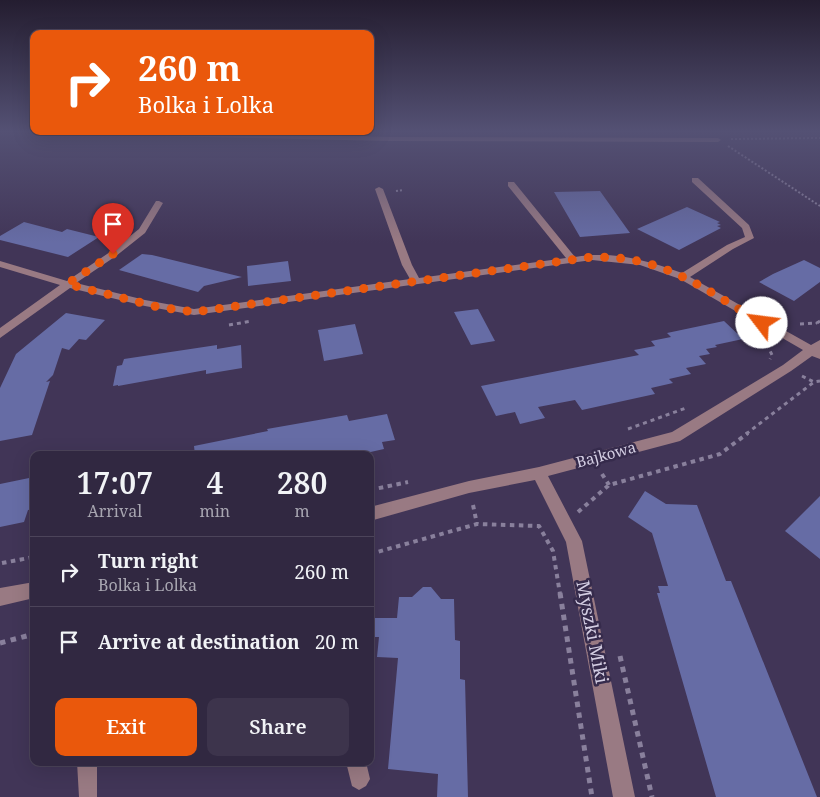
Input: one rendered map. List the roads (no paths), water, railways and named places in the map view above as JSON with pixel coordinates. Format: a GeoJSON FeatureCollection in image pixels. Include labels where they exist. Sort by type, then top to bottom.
{"type":"FeatureCollection","features":[{"type":"Feature","properties":{"kind":"street"},"geometry":{"type":"LineString","coordinates":[[683,277],[730,247],[750,238],[746,227],[695,180]]}},
{"type":"Feature","properties":{"kind":"street"},"geometry":{"type":"LineString","coordinates":[[511,184],[573,260]]}},
{"type":"Feature","properties":{"kind":"street"},"geometry":{"type":"LineString","coordinates":[[379,189],[407,265],[416,282]]}},
{"type":"Feature","properties":{"kind":"street"},"geometry":{"type":"LineString","coordinates":[[0,334],[67,284],[113,254],[142,231],[159,203]]}},
{"type":"Feature","properties":{"kind":"street"},"geometry":{"type":"LineString","coordinates":[[0,264],[67,284],[158,307],[194,312],[592,257],[625,259],[642,262],[683,277],[817,350]]}},
{"type":"Feature","properties":{"kind":"street","name":"Bajkowa"},"geometry":{"type":"LineString","coordinates":[[374,513],[469,487],[540,474],[591,458],[675,437],[817,350]]}},
{"type":"Feature","properties":{"kind":"street","name":"Myszki Miki"},"geometry":{"type":"LineString","coordinates":[[540,474],[574,541],[624,797]]}},
{"type":"Feature","properties":{"kind":"street"},"geometry":{"type":"LineString","coordinates":[[0,597],[30,591]]}},
{"type":"Feature","properties":{"kind":"street"},"geometry":{"type":"LineString","coordinates":[[87,766],[88,794]]}}]}
